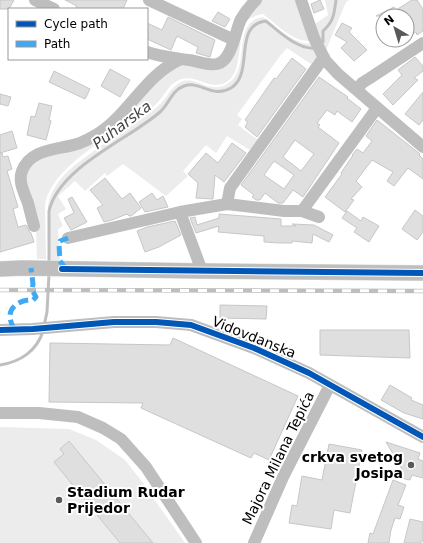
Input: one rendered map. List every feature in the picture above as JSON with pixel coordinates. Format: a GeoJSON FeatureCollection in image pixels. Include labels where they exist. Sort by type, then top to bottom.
{"type":"FeatureCollection","features":[{"type":"Feature","properties":{"kind":"main road"},"geometry":{"type":"LineString","coordinates":[[0,263],[28,268]]}},
{"type":"Feature","properties":{"kind":"main road"},"geometry":{"type":"LineString","coordinates":[[0,269],[28,268],[202,272],[423,273]]}},
{"type":"Feature","properties":{"kind":"street"},"geometry":{"type":"LineString","coordinates":[[35,0],[52,8]]}},
{"type":"Feature","properties":{"kind":"street"},"geometry":{"type":"LineString","coordinates":[[149,0],[234,40]]}},
{"type":"Feature","properties":{"kind":"street"},"geometry":{"type":"LineString","coordinates":[[148,52],[179,60],[217,64],[224,60],[231,49],[241,19],[247,9],[256,0]]}},
{"type":"Feature","properties":{"kind":"street"},"geometry":{"type":"LineString","coordinates":[[301,0],[314,38],[322,53],[338,74],[423,147]]}},
{"type":"Feature","properties":{"kind":"street"},"geometry":{"type":"LineString","coordinates":[[357,90],[362,83],[416,46],[423,43]]}},
{"type":"Feature","properties":{"kind":"street"},"geometry":{"type":"LineString","coordinates":[[227,204],[230,188],[322,53]]}},
{"type":"Feature","properties":{"kind":"street"},"geometry":{"type":"LineString","coordinates":[[34,226],[21,179],[23,170],[30,159],[41,152],[79,143],[97,134],[126,109],[157,74],[168,64],[179,60]]}},
{"type":"Feature","properties":{"kind":"street"},"geometry":{"type":"LineString","coordinates":[[302,211],[377,108]]}},
{"type":"Feature","properties":{"kind":"street"},"geometry":{"type":"LineString","coordinates":[[68,238],[180,212],[227,204],[284,211],[302,211],[318,217]]}},
{"type":"Feature","properties":{"kind":"street"},"geometry":{"type":"LineString","coordinates":[[180,212],[202,272]]}},
{"type":"Feature","properties":{"kind":"street","name":"Vidovdanska"},"geometry":{"type":"LineString","coordinates":[[0,330],[33,329],[114,322],[156,322],[191,325],[254,348],[309,373],[423,437]]}},
{"type":"Feature","properties":{"kind":"street","name":"Majora Milana Tepića"},"geometry":{"type":"LineString","coordinates":[[254,543],[283,477],[330,385]]}},
{"type":"Feature","properties":{"kind":"street"},"geometry":{"type":"LineString","coordinates":[[0,412],[39,413],[78,417],[103,428],[121,440],[146,467],[196,543]]}},
{"type":"Feature","properties":{"kind":"shaded area"},"geometry":{"type":"Polygon","coordinates":[[[257,0],[295,0],[310,41],[304,41],[291,36],[263,14],[249,19],[242,32],[236,68],[228,81],[215,85],[191,78],[185,78],[175,82],[168,88],[154,106],[90,149],[60,175],[50,190],[45,205],[46,259],[37,259],[36,228],[26,187],[26,163],[95,134],[181,62],[217,64],[257,0]]]}},
{"type":"Feature","properties":{"kind":"shaded area"},"geometry":{"type":"Polygon","coordinates":[[[325,0],[349,0],[346,2],[326,50],[319,37],[315,24],[328,15],[325,0]]]}},
{"type":"Feature","properties":{"kind":"shaded area"},"geometry":{"type":"Polygon","coordinates":[[[263,17],[292,38],[312,44],[319,54],[311,64],[287,48],[237,115],[242,119],[238,125],[258,140],[250,150],[227,136],[216,153],[206,145],[183,171],[188,176],[166,196],[123,164],[107,176],[105,173],[85,191],[75,181],[58,196],[66,209],[58,214],[63,226],[58,229],[60,262],[48,262],[48,206],[55,187],[61,178],[84,158],[123,130],[152,112],[177,84],[181,82],[193,81],[210,87],[217,87],[223,86],[230,82],[236,75],[240,66],[244,36],[247,27],[253,21],[263,17]]]}},
{"type":"Feature","properties":{"kind":"shaded area","name":"Stadium Rudar Prijedor"},"geometry":{"type":"Polygon","coordinates":[[[0,427],[69,429],[96,440],[125,460],[185,543],[0,543],[0,427]]]}},
{"type":"Feature","properties":{"kind":"building"},"geometry":{"type":"Polygon","coordinates":[[[0,0],[14,0],[8,9],[0,9],[0,0]]]}},
{"type":"Feature","properties":{"kind":"building"},"geometry":{"type":"Polygon","coordinates":[[[65,0],[127,0],[123,8],[76,8],[77,6],[65,0]]]}},
{"type":"Feature","properties":{"kind":"building"},"geometry":{"type":"Polygon","coordinates":[[[320,0],[324,9],[314,13],[311,4],[320,0]]]}},
{"type":"Feature","properties":{"kind":"building"},"geometry":{"type":"Polygon","coordinates":[[[412,0],[417,0],[423,9],[423,31],[417,35],[415,33],[415,8],[399,8],[412,0]]]}},
{"type":"Feature","properties":{"kind":"building"},"geometry":{"type":"Polygon","coordinates":[[[218,12],[230,19],[225,27],[212,21],[218,12]]]}},
{"type":"Feature","properties":{"kind":"building"},"geometry":{"type":"Polygon","coordinates":[[[168,17],[215,40],[210,57],[196,53],[198,47],[177,36],[171,50],[148,39],[148,23],[162,30],[168,17]]]}},
{"type":"Feature","properties":{"kind":"building"},"geometry":{"type":"Polygon","coordinates":[[[342,23],[352,28],[349,32],[367,50],[354,61],[341,48],[347,42],[335,35],[342,23]]]}},
{"type":"Feature","properties":{"kind":"building"},"geometry":{"type":"Polygon","coordinates":[[[415,57],[423,66],[423,71],[414,78],[418,80],[393,105],[383,94],[402,75],[398,70],[415,57]]]}},
{"type":"Feature","properties":{"kind":"building"},"geometry":{"type":"Polygon","coordinates":[[[292,58],[306,69],[257,137],[245,127],[248,122],[245,120],[274,78],[276,79],[292,58]]]}},
{"type":"Feature","properties":{"kind":"building"},"geometry":{"type":"Polygon","coordinates":[[[110,69],[130,80],[120,97],[101,86],[110,69]]]}},
{"type":"Feature","properties":{"kind":"building"},"geometry":{"type":"Polygon","coordinates":[[[54,71],[90,89],[85,99],[49,82],[54,71]]]}},
{"type":"Feature","properties":{"kind":"building"},"geometry":{"type":"Polygon","coordinates":[[[319,77],[348,97],[347,98],[361,109],[352,122],[337,111],[335,115],[327,110],[317,123],[320,125],[318,127],[339,143],[303,197],[293,190],[283,203],[278,203],[265,193],[260,200],[256,200],[252,197],[254,195],[241,185],[319,77]],[[295,140],[283,157],[301,171],[314,154],[295,140]],[[274,161],[264,175],[284,189],[294,175],[274,161]]]}},
{"type":"Feature","properties":{"kind":"building"},"geometry":{"type":"Polygon","coordinates":[[[423,92],[423,120],[419,125],[405,114],[423,92]]]}},
{"type":"Feature","properties":{"kind":"building"},"geometry":{"type":"Polygon","coordinates":[[[0,94],[11,97],[8,106],[0,104],[0,94]]]}},
{"type":"Feature","properties":{"kind":"building"},"geometry":{"type":"Polygon","coordinates":[[[39,103],[52,106],[49,120],[51,121],[46,140],[27,135],[31,116],[35,117],[39,103]]]}},
{"type":"Feature","properties":{"kind":"building"},"geometry":{"type":"Polygon","coordinates":[[[377,120],[420,154],[419,155],[423,159],[423,179],[408,168],[394,186],[387,181],[393,172],[372,160],[356,181],[362,187],[351,199],[354,200],[345,212],[325,197],[342,174],[341,173],[357,149],[363,153],[372,141],[366,136],[377,120]]]}},
{"type":"Feature","properties":{"kind":"building"},"geometry":{"type":"Polygon","coordinates":[[[12,131],[17,148],[0,153],[0,135],[12,131]]]}},
{"type":"Feature","properties":{"kind":"building"},"geometry":{"type":"Polygon","coordinates":[[[232,143],[246,153],[224,182],[215,175],[213,199],[196,198],[198,183],[188,174],[206,153],[218,163],[232,143]]]}},
{"type":"Feature","properties":{"kind":"building"},"geometry":{"type":"Polygon","coordinates":[[[2,153],[3,157],[8,156],[12,169],[7,171],[18,207],[13,209],[18,227],[26,225],[34,242],[0,252],[0,154],[2,153]]]}},
{"type":"Feature","properties":{"kind":"building"},"geometry":{"type":"Polygon","coordinates":[[[105,178],[122,199],[130,193],[141,208],[131,216],[127,214],[104,222],[97,208],[103,205],[90,190],[105,178]]]}},
{"type":"Feature","properties":{"kind":"building"},"geometry":{"type":"Polygon","coordinates":[[[152,193],[157,200],[163,196],[168,207],[145,212],[139,202],[152,193]]]}},
{"type":"Feature","properties":{"kind":"building"},"geometry":{"type":"Polygon","coordinates":[[[72,197],[87,222],[71,230],[64,218],[74,213],[68,199],[72,197]]]}},
{"type":"Feature","properties":{"kind":"building"},"geometry":{"type":"Polygon","coordinates":[[[415,210],[423,216],[423,232],[417,240],[402,229],[415,210]]]}},
{"type":"Feature","properties":{"kind":"building"},"geometry":{"type":"Polygon","coordinates":[[[347,211],[361,221],[363,217],[379,226],[369,242],[354,232],[357,228],[342,218],[347,211]]]}},
{"type":"Feature","properties":{"kind":"building"},"geometry":{"type":"Polygon","coordinates":[[[219,214],[281,219],[281,226],[296,226],[292,224],[314,225],[333,235],[329,242],[313,234],[312,243],[292,241],[292,243],[280,243],[264,242],[264,236],[218,232],[219,226],[196,233],[190,218],[195,217],[197,225],[219,218],[219,214]]]}},
{"type":"Feature","properties":{"kind":"building"},"geometry":{"type":"Polygon","coordinates":[[[175,221],[181,235],[159,247],[145,252],[137,231],[147,227],[175,221]]]}},
{"type":"Feature","properties":{"kind":"building"},"geometry":{"type":"Polygon","coordinates":[[[220,305],[267,306],[266,319],[220,318],[220,305]]]}},
{"type":"Feature","properties":{"kind":"building"},"geometry":{"type":"Polygon","coordinates":[[[320,330],[409,330],[410,358],[320,355],[320,330]]]}},
{"type":"Feature","properties":{"kind":"building"},"geometry":{"type":"Polygon","coordinates":[[[173,338],[298,396],[269,460],[254,453],[251,458],[141,408],[143,403],[49,402],[50,343],[170,345],[173,338]]]}},
{"type":"Feature","properties":{"kind":"building"},"geometry":{"type":"Polygon","coordinates":[[[390,385],[412,398],[411,400],[423,405],[423,419],[404,413],[381,400],[390,385]]]}},
{"type":"Feature","properties":{"kind":"building"},"geometry":{"type":"Polygon","coordinates":[[[69,441],[153,543],[120,543],[54,462],[64,454],[60,449],[69,441]]]}},
{"type":"Feature","properties":{"kind":"building","name":"crkva svetog Josipa"},"geometry":{"type":"Polygon","coordinates":[[[386,442],[420,453],[418,459],[423,461],[423,478],[412,475],[410,480],[401,478],[403,471],[386,442]]]}},
{"type":"Feature","properties":{"kind":"building"},"geometry":{"type":"Polygon","coordinates":[[[329,444],[362,450],[350,513],[334,510],[331,529],[289,523],[292,505],[297,506],[302,476],[322,480],[329,444]]]}},
{"type":"Feature","properties":{"kind":"building"},"geometry":{"type":"Polygon","coordinates":[[[393,480],[406,485],[398,505],[404,507],[400,519],[395,518],[389,543],[368,543],[370,533],[373,534],[393,480]]]}},
{"type":"Feature","properties":{"kind":"building"},"geometry":{"type":"Polygon","coordinates":[[[410,519],[423,522],[423,541],[421,541],[421,543],[404,543],[410,519]]]}},
{"type":"Feature","properties":{"kind":"waterway","name":"Puharska"},"geometry":{"type":"LineString","coordinates":[[321,43],[323,42],[323,31],[333,17],[336,0]]}},
{"type":"Feature","properties":{"kind":"waterway","name":"Puharska"},"geometry":{"type":"LineString","coordinates":[[49,264],[49,211],[55,195],[66,181],[96,156],[160,112],[180,88],[190,85],[195,85],[212,91],[224,91],[231,88],[238,81],[242,72],[246,40],[250,31],[256,24],[266,21],[295,43],[309,48],[315,48]]}},
{"type":"Feature","properties":{"kind":"waterway","name":"Puharska"},"geometry":{"type":"LineString","coordinates":[[44,326],[47,312],[49,274]]}},
{"type":"Feature","properties":{"kind":"waterway","name":"Puharska"},"geometry":{"type":"LineString","coordinates":[[0,365],[14,361],[27,354],[37,344],[43,331]]}},
{"type":"Feature","properties":{"kind":"railway"},"geometry":{"type":"LineString","coordinates":[[0,290],[423,291]]}},
{"type":"Feature","properties":{"kind":"marked path"},"geometry":{"type":"LineString","coordinates":[[66,269],[60,261],[59,245],[60,241],[68,238]]}},
{"type":"Feature","properties":{"kind":"marked path"},"geometry":{"type":"LineString","coordinates":[[14,329],[10,318],[12,309],[21,302],[33,300],[36,297],[32,290],[33,284],[31,268]]}},
{"type":"Feature","properties":{"kind":"cycle path"},"geometry":{"type":"LineString","coordinates":[[62,269],[423,273]]}},
{"type":"Feature","properties":{"kind":"cycle path"},"geometry":{"type":"LineString","coordinates":[[0,330],[33,329],[114,322],[156,322],[191,325],[254,348],[309,373],[423,437]]}},
{"type":"Feature","properties":{"kind":"place","name":"crkva svetog Josipa"},"geometry":{"type":"Point","coordinates":[411,465]}},
{"type":"Feature","properties":{"kind":"place","name":"Stadium Rudar Prijedor"},"geometry":{"type":"Point","coordinates":[59,500]}}]}
